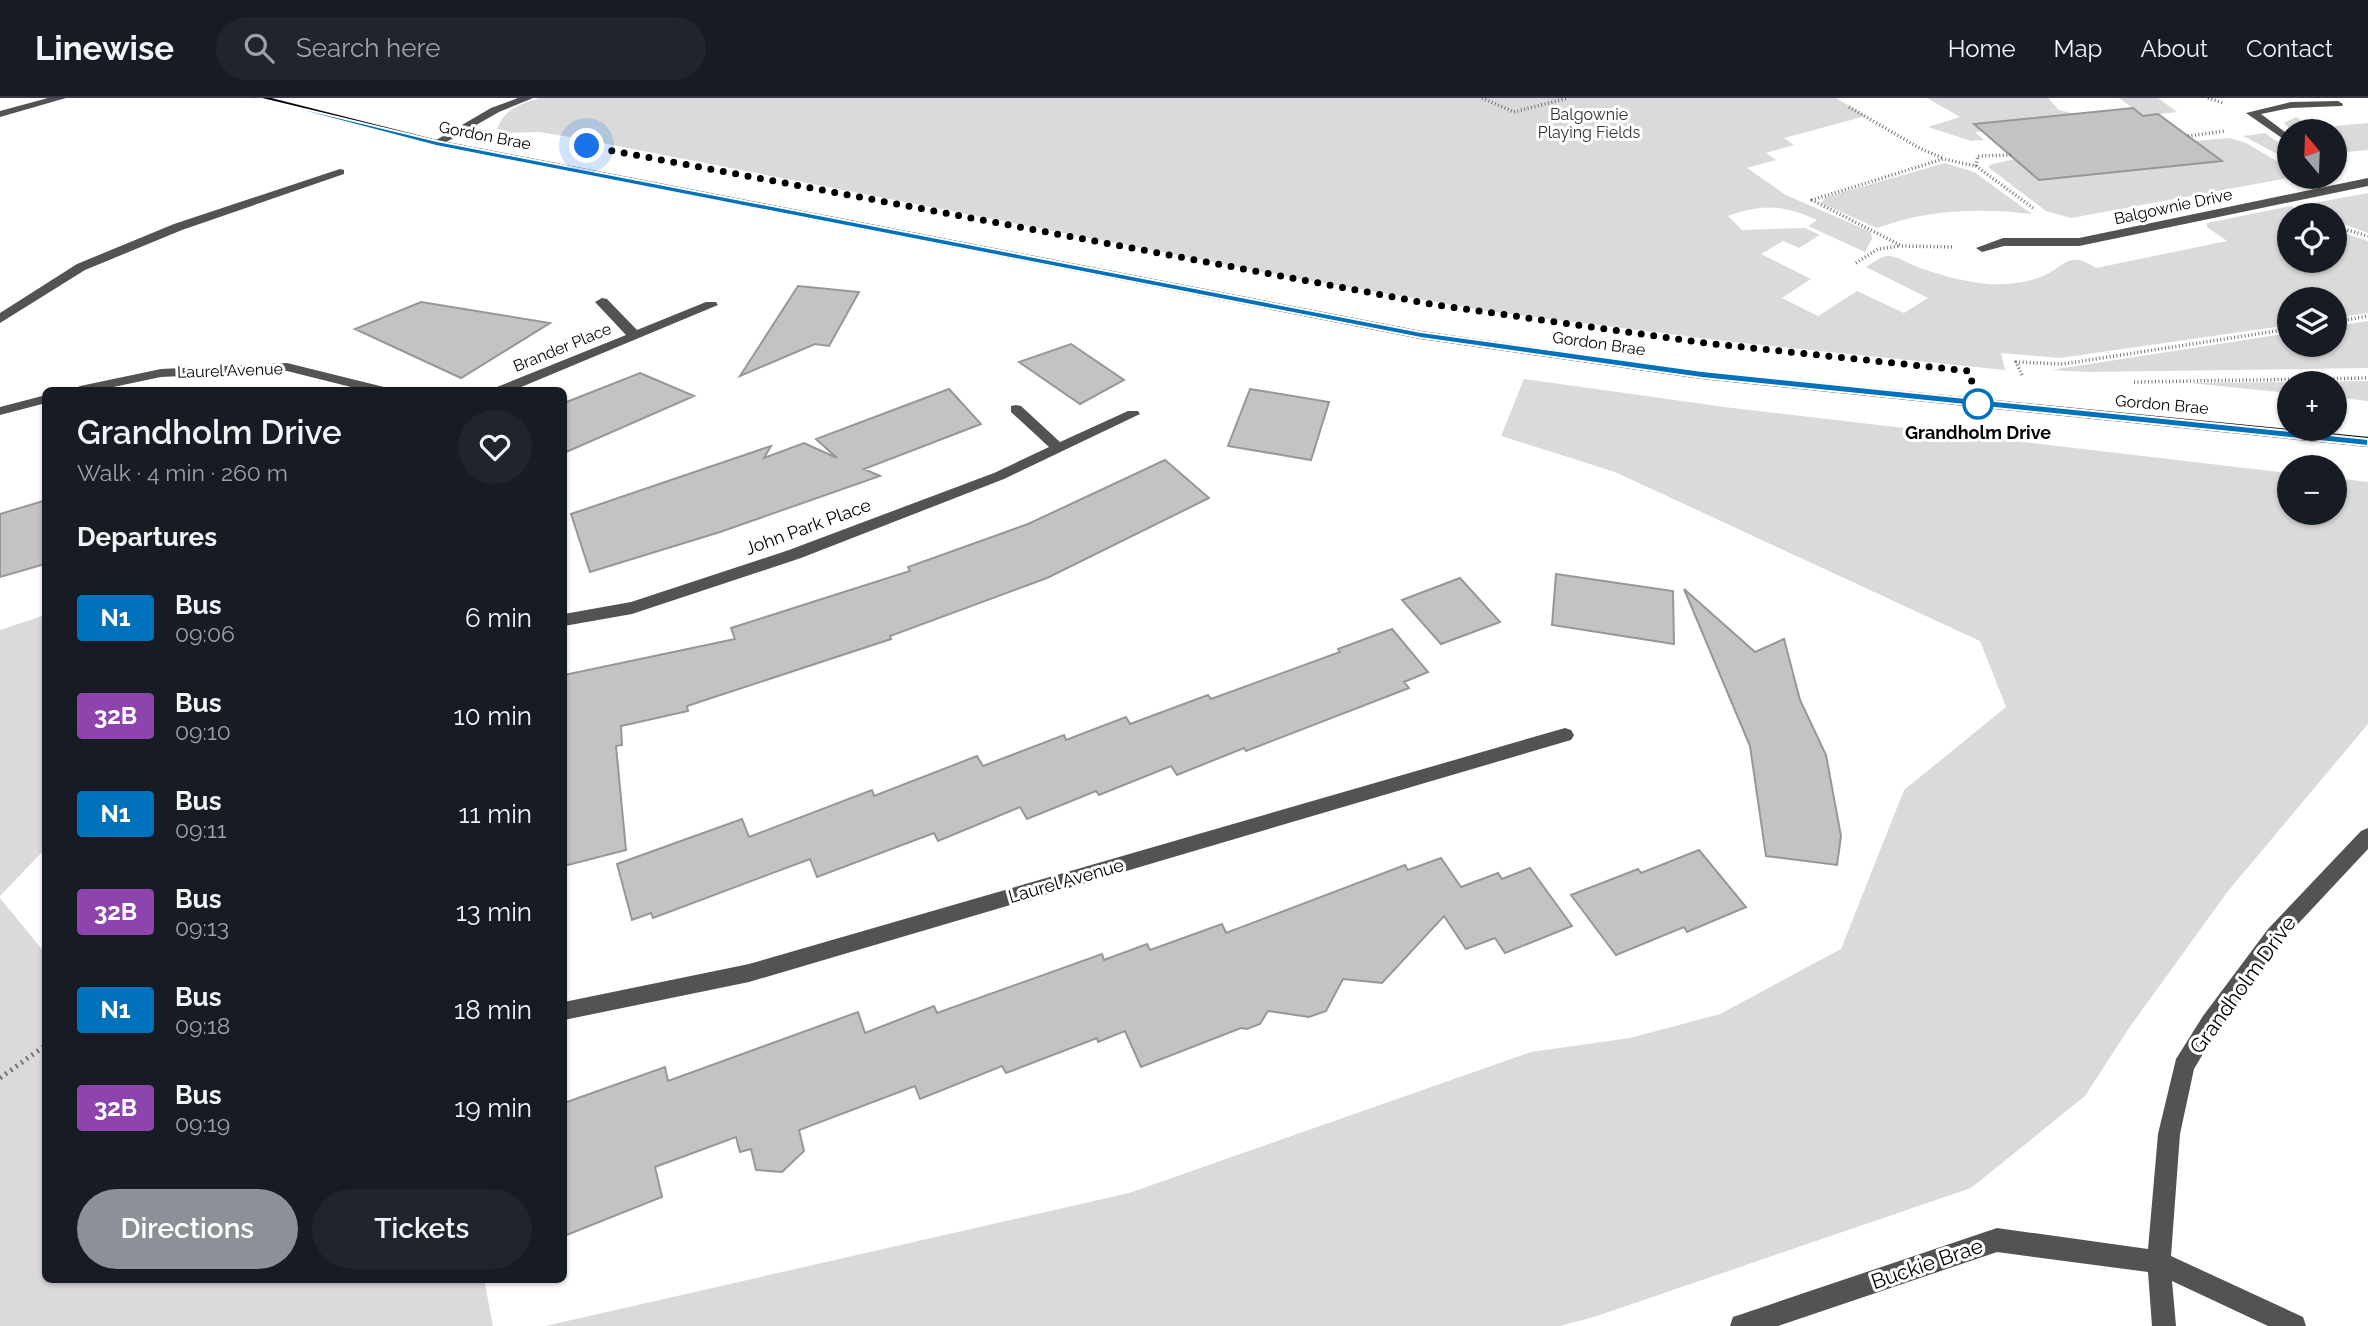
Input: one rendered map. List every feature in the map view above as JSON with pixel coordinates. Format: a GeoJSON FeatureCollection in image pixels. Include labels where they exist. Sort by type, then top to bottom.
{"type":"FeatureCollection","features":[{"type":"Feature","properties":{"kind":"main road","name":"Gordon Brae"},"geometry":{"type":"LineString","coordinates":[[258,98],[307,113],[436,143],[1421,335],[1702,375],[2368,442]]}},
{"type":"Feature","properties":{"kind":"street"},"geometry":{"type":"LineString","coordinates":[[0,114],[61,98]]}},
{"type":"Feature","properties":{"kind":"street"},"geometry":{"type":"LineString","coordinates":[[436,143],[495,110],[528,98]]}},
{"type":"Feature","properties":{"kind":"street"},"geometry":{"type":"LineString","coordinates":[[2277,132],[2252,113],[2291,105],[2338,103]]}},
{"type":"Feature","properties":{"kind":"street"},"geometry":{"type":"LineString","coordinates":[[0,318],[81,267],[178,227],[259,206],[340,172]]}},
{"type":"Feature","properties":{"kind":"street"},"geometry":{"type":"LineString","coordinates":[[2347,181],[2351,184]]}},
{"type":"Feature","properties":{"kind":"street","name":"Balgownie Drive"},"geometry":{"type":"LineString","coordinates":[[1982,248],[2003,242],[2079,242],[2368,182]]}},
{"type":"Feature","properties":{"kind":"street","name":"Brander Place"},"geometry":{"type":"LineString","coordinates":[[602,302],[635,336]]}},
{"type":"Feature","properties":{"kind":"street","name":"Brander Place"},"geometry":{"type":"LineString","coordinates":[[509,387],[711,305]]}},
{"type":"Feature","properties":{"kind":"street","name":"Laurel Avenue"},"geometry":{"type":"LineString","coordinates":[[94,387],[161,373],[286,367],[367,387]]}},
{"type":"Feature","properties":{"kind":"street"},"geometry":{"type":"LineString","coordinates":[[0,411],[42,400]]}},
{"type":"Feature","properties":{"kind":"street"},"geometry":{"type":"LineString","coordinates":[[1016,409],[1058,448]]}},
{"type":"Feature","properties":{"kind":"street","name":"John Park Place"},"geometry":{"type":"LineString","coordinates":[[567,619],[632,608],[795,554],[999,475],[1133,414]]}},
{"type":"Feature","properties":{"kind":"street","name":"Laurel Avenue"},"geometry":{"type":"LineString","coordinates":[[567,1010],[750,973],[1566,736]]}},
{"type":"Feature","properties":{"kind":"street","name":"Grandholm Drive"},"geometry":{"type":"LineString","coordinates":[[2164,1326],[2159,1262],[2169,1134],[2184,1066],[2210,1023],[2275,934],[2368,836]]}},
{"type":"Feature","properties":{"kind":"street","name":"Buckie Brae"},"geometry":{"type":"LineString","coordinates":[[1742,1326],[1997,1240],[2159,1262],[2294,1326]]}},
{"type":"Feature","properties":{"kind":"path"},"geometry":{"type":"LineString","coordinates":[[1482,98],[1514,112],[1568,98]]}},
{"type":"Feature","properties":{"kind":"path"},"geometry":{"type":"LineString","coordinates":[[1849,107],[1921,149],[1943,159],[1976,166],[2079,242]]}},
{"type":"Feature","properties":{"kind":"path"},"geometry":{"type":"LineString","coordinates":[[2188,136],[2228,130]]}},
{"type":"Feature","properties":{"kind":"path"},"geometry":{"type":"LineString","coordinates":[[1976,166],[1978,156],[2011,155]]}},
{"type":"Feature","properties":{"kind":"path"},"geometry":{"type":"LineString","coordinates":[[1902,246],[1818,206],[1812,200],[1943,159]]}},
{"type":"Feature","properties":{"kind":"path"},"geometry":{"type":"LineString","coordinates":[[2347,230],[2368,236]]}},
{"type":"Feature","properties":{"kind":"path"},"geometry":{"type":"LineString","coordinates":[[1856,263],[1878,249],[1902,246],[1982,248]]}},
{"type":"Feature","properties":{"kind":"path"},"geometry":{"type":"LineString","coordinates":[[2347,320],[2368,316]]}},
{"type":"Feature","properties":{"kind":"path"},"geometry":{"type":"LineString","coordinates":[[2025,385],[2016,362],[2063,364],[2277,331]]}},
{"type":"Feature","properties":{"kind":"path"},"geometry":{"type":"LineString","coordinates":[[2009,375],[2022,377]]}},
{"type":"Feature","properties":{"kind":"path"},"geometry":{"type":"LineString","coordinates":[[2122,382],[2368,378]]}},
{"type":"Feature","properties":{"kind":"path"},"geometry":{"type":"LineString","coordinates":[[0,1078],[42,1048]]}},
{"type":"Feature","properties":{"kind":"green space","name":"Balgownie Playing Fields"},"geometry":{"type":"Polygon","coordinates":[[[539,98],[1836,98],[1866,116],[1784,138],[1794,145],[1766,153],[1776,160],[1747,168],[1786,195],[1871,232],[1872,239],[1865,252],[1808,226],[1817,220],[1794,211],[1763,208],[1728,216],[1742,230],[1805,228],[1820,235],[1799,248],[1783,241],[1761,254],[1811,279],[1782,298],[1818,316],[1857,291],[1904,313],[1928,298],[1866,267],[1887,256],[1961,280],[1989,284],[2017,283],[2043,276],[2073,260],[2096,268],[2227,241],[2207,227],[2207,223],[2277,209],[2277,273],[2347,273],[2347,234],[2368,241],[2368,313],[2347,316],[2347,287],[2277,287],[2277,327],[2060,358],[2001,353],[2005,370],[1733,342],[1487,311],[1290,277],[576,138],[539,132],[496,133],[502,119],[518,106],[539,98]]]}},
{"type":"Feature","properties":{"kind":"green space"},"geometry":{"type":"Polygon","coordinates":[[[1927,98],[2048,98],[2059,110],[2076,114],[2052,144],[2021,119],[1991,122],[1999,130],[1975,132],[1984,140],[1971,141],[1928,127],[1960,117],[1927,98]]]}},
{"type":"Feature","properties":{"kind":"green space"},"geometry":{"type":"Polygon","coordinates":[[[2119,98],[2158,98],[2177,112],[2143,116],[2119,98]]]}},
{"type":"Feature","properties":{"kind":"green space"},"geometry":{"type":"Polygon","coordinates":[[[2368,123],[2368,150],[2347,152],[2347,125],[2368,123]]]}},
{"type":"Feature","properties":{"kind":"green space"},"geometry":{"type":"Polygon","coordinates":[[[2265,133],[2277,142],[2277,154],[2243,136],[2265,133]]]}},
{"type":"Feature","properties":{"kind":"green space"},"geometry":{"type":"Polygon","coordinates":[[[2230,138],[2246,143],[2277,161],[2277,180],[2071,218],[2046,211],[1988,167],[2015,159],[2169,152],[2186,165],[2220,161],[2194,141],[2230,138]]]}},
{"type":"Feature","properties":{"kind":"green space"},"geometry":{"type":"Polygon","coordinates":[[[1945,163],[1974,172],[2032,214],[1954,212],[1916,217],[1877,228],[1821,203],[1826,197],[1945,163]]]}},
{"type":"Feature","properties":{"kind":"green space"},"geometry":{"type":"Polygon","coordinates":[[[2368,193],[2368,233],[2347,225],[2347,203],[2313,203],[2368,193]]]}},
{"type":"Feature","properties":{"kind":"green space"},"geometry":{"type":"Polygon","coordinates":[[[2368,321],[2368,368],[2087,372],[2051,370],[2277,335],[2277,357],[2347,357],[2347,324],[2368,321]]]}},
{"type":"Feature","properties":{"kind":"green space"},"geometry":{"type":"Polygon","coordinates":[[[1524,379],[1732,408],[2277,472],[2277,525],[2347,525],[2347,479],[2368,482],[2368,724],[2228,891],[2129,1028],[2085,1096],[1971,1188],[1594,1317],[1560,1326],[545,1326],[1129,1193],[1531,1052],[1630,1038],[1720,1014],[1841,949],[1904,790],[2006,707],[1980,641],[1615,472],[1501,436],[1524,379]]]}},
{"type":"Feature","properties":{"kind":"green space"},"geometry":{"type":"Polygon","coordinates":[[[2347,381],[2368,381],[2368,401],[2347,398],[2347,381]]]}},
{"type":"Feature","properties":{"kind":"green space"},"geometry":{"type":"Polygon","coordinates":[[[2277,382],[2277,392],[2190,383],[2277,382]]]}},
{"type":"Feature","properties":{"kind":"green space"},"geometry":{"type":"Polygon","coordinates":[[[42,616],[42,852],[0,896],[0,630],[42,616]]]}},
{"type":"Feature","properties":{"kind":"green space"},"geometry":{"type":"Polygon","coordinates":[[[0,898],[42,949],[42,1283],[485,1283],[493,1326],[0,1326],[0,898]]]}},
{"type":"Feature","properties":{"kind":"building"},"geometry":{"type":"Polygon","coordinates":[[[2133,108],[2143,116],[2158,114],[2222,161],[2039,180],[1974,124],[2133,108]]]}},
{"type":"Feature","properties":{"kind":"building"},"geometry":{"type":"Polygon","coordinates":[[[798,286],[859,292],[829,346],[815,344],[740,376],[798,286]]]}},
{"type":"Feature","properties":{"kind":"building"},"geometry":{"type":"Polygon","coordinates":[[[421,302],[550,323],[461,378],[355,329],[421,302]]]}},
{"type":"Feature","properties":{"kind":"building"},"geometry":{"type":"Polygon","coordinates":[[[1071,344],[1124,380],[1080,404],[1019,362],[1071,344]]]}},
{"type":"Feature","properties":{"kind":"building"},"geometry":{"type":"Polygon","coordinates":[[[640,373],[694,396],[567,452],[567,402],[640,373]]]}},
{"type":"Feature","properties":{"kind":"building"},"geometry":{"type":"Polygon","coordinates":[[[949,389],[981,424],[864,469],[880,476],[720,532],[590,572],[571,514],[771,446],[764,458],[804,443],[837,458],[816,439],[949,389]]]}},
{"type":"Feature","properties":{"kind":"building"},"geometry":{"type":"Polygon","coordinates":[[[1250,389],[1329,402],[1311,460],[1228,446],[1250,389]]]}},
{"type":"Feature","properties":{"kind":"building"},"geometry":{"type":"Polygon","coordinates":[[[1165,460],[1209,498],[1047,578],[890,636],[891,639],[687,706],[688,711],[621,726],[622,745],[616,746],[626,850],[567,865],[567,674],[735,639],[731,628],[910,571],[908,567],[1028,524],[1165,460]]]}},
{"type":"Feature","properties":{"kind":"building"},"geometry":{"type":"Polygon","coordinates":[[[42,501],[42,565],[0,577],[0,514],[42,501]]]}},
{"type":"Feature","properties":{"kind":"building"},"geometry":{"type":"Polygon","coordinates":[[[1556,574],[1673,591],[1674,644],[1552,625],[1556,574]]]}},
{"type":"Feature","properties":{"kind":"building"},"geometry":{"type":"Polygon","coordinates":[[[1460,578],[1500,622],[1441,644],[1402,600],[1460,578]]]}},
{"type":"Feature","properties":{"kind":"building"},"geometry":{"type":"Polygon","coordinates":[[[1684,589],[1755,652],[1784,639],[1800,700],[1826,755],[1841,836],[1837,865],[1766,856],[1750,746],[1684,589]]]}},
{"type":"Feature","properties":{"kind":"building"},"geometry":{"type":"Polygon","coordinates":[[[1392,629],[1428,672],[1404,682],[1409,688],[1246,751],[1244,748],[1177,775],[1171,766],[1099,795],[1096,791],[1027,819],[1020,807],[938,841],[934,833],[817,877],[810,859],[653,918],[651,913],[632,920],[617,864],[742,819],[749,837],[872,790],[874,796],[977,756],[983,766],[1064,735],[1066,740],[1126,717],[1130,724],[1208,695],[1211,699],[1340,652],[1338,649],[1392,629]]]}},
{"type":"Feature","properties":{"kind":"building"},"geometry":{"type":"Polygon","coordinates":[[[1699,850],[1746,907],[1687,932],[1684,927],[1616,955],[1571,895],[1638,869],[1641,873],[1699,850]]]}},
{"type":"Feature","properties":{"kind":"building"},"geometry":{"type":"Polygon","coordinates":[[[1441,858],[1461,887],[1498,873],[1502,879],[1530,868],[1572,926],[1505,953],[1495,938],[1466,949],[1444,916],[1382,983],[1343,979],[1326,1011],[1309,1017],[1268,1011],[1260,1024],[1247,1029],[1241,1028],[1141,1067],[1125,1031],[1098,1042],[1097,1038],[1006,1073],[1002,1066],[920,1099],[915,1086],[799,1130],[804,1151],[782,1172],[756,1170],[751,1149],[740,1152],[736,1137],[655,1167],[662,1197],[567,1235],[567,1102],[665,1067],[668,1081],[858,1012],[865,1033],[934,1006],[937,1013],[1102,954],[1104,960],[1147,944],[1150,950],[1222,924],[1226,933],[1405,865],[1408,870],[1441,858]]]}},
{"type":"Feature","properties":{"kind":"bus line","name":"N1"},"geometry":{"type":"LineString","coordinates":[[258,98],[307,113],[436,143],[1421,335],[1702,375],[2368,442]]}},
{"type":"Feature","properties":{"kind":"place","name":"Grandholm Drive"},"geometry":{"type":"Point","coordinates":[1978,404]}},
{"type":"Feature","properties":{"kind":"route"},"geometry":{"type":"LineString","coordinates":[[587,146],[1436,305],[1705,343],[1969,371],[1978,404]]}}]}
